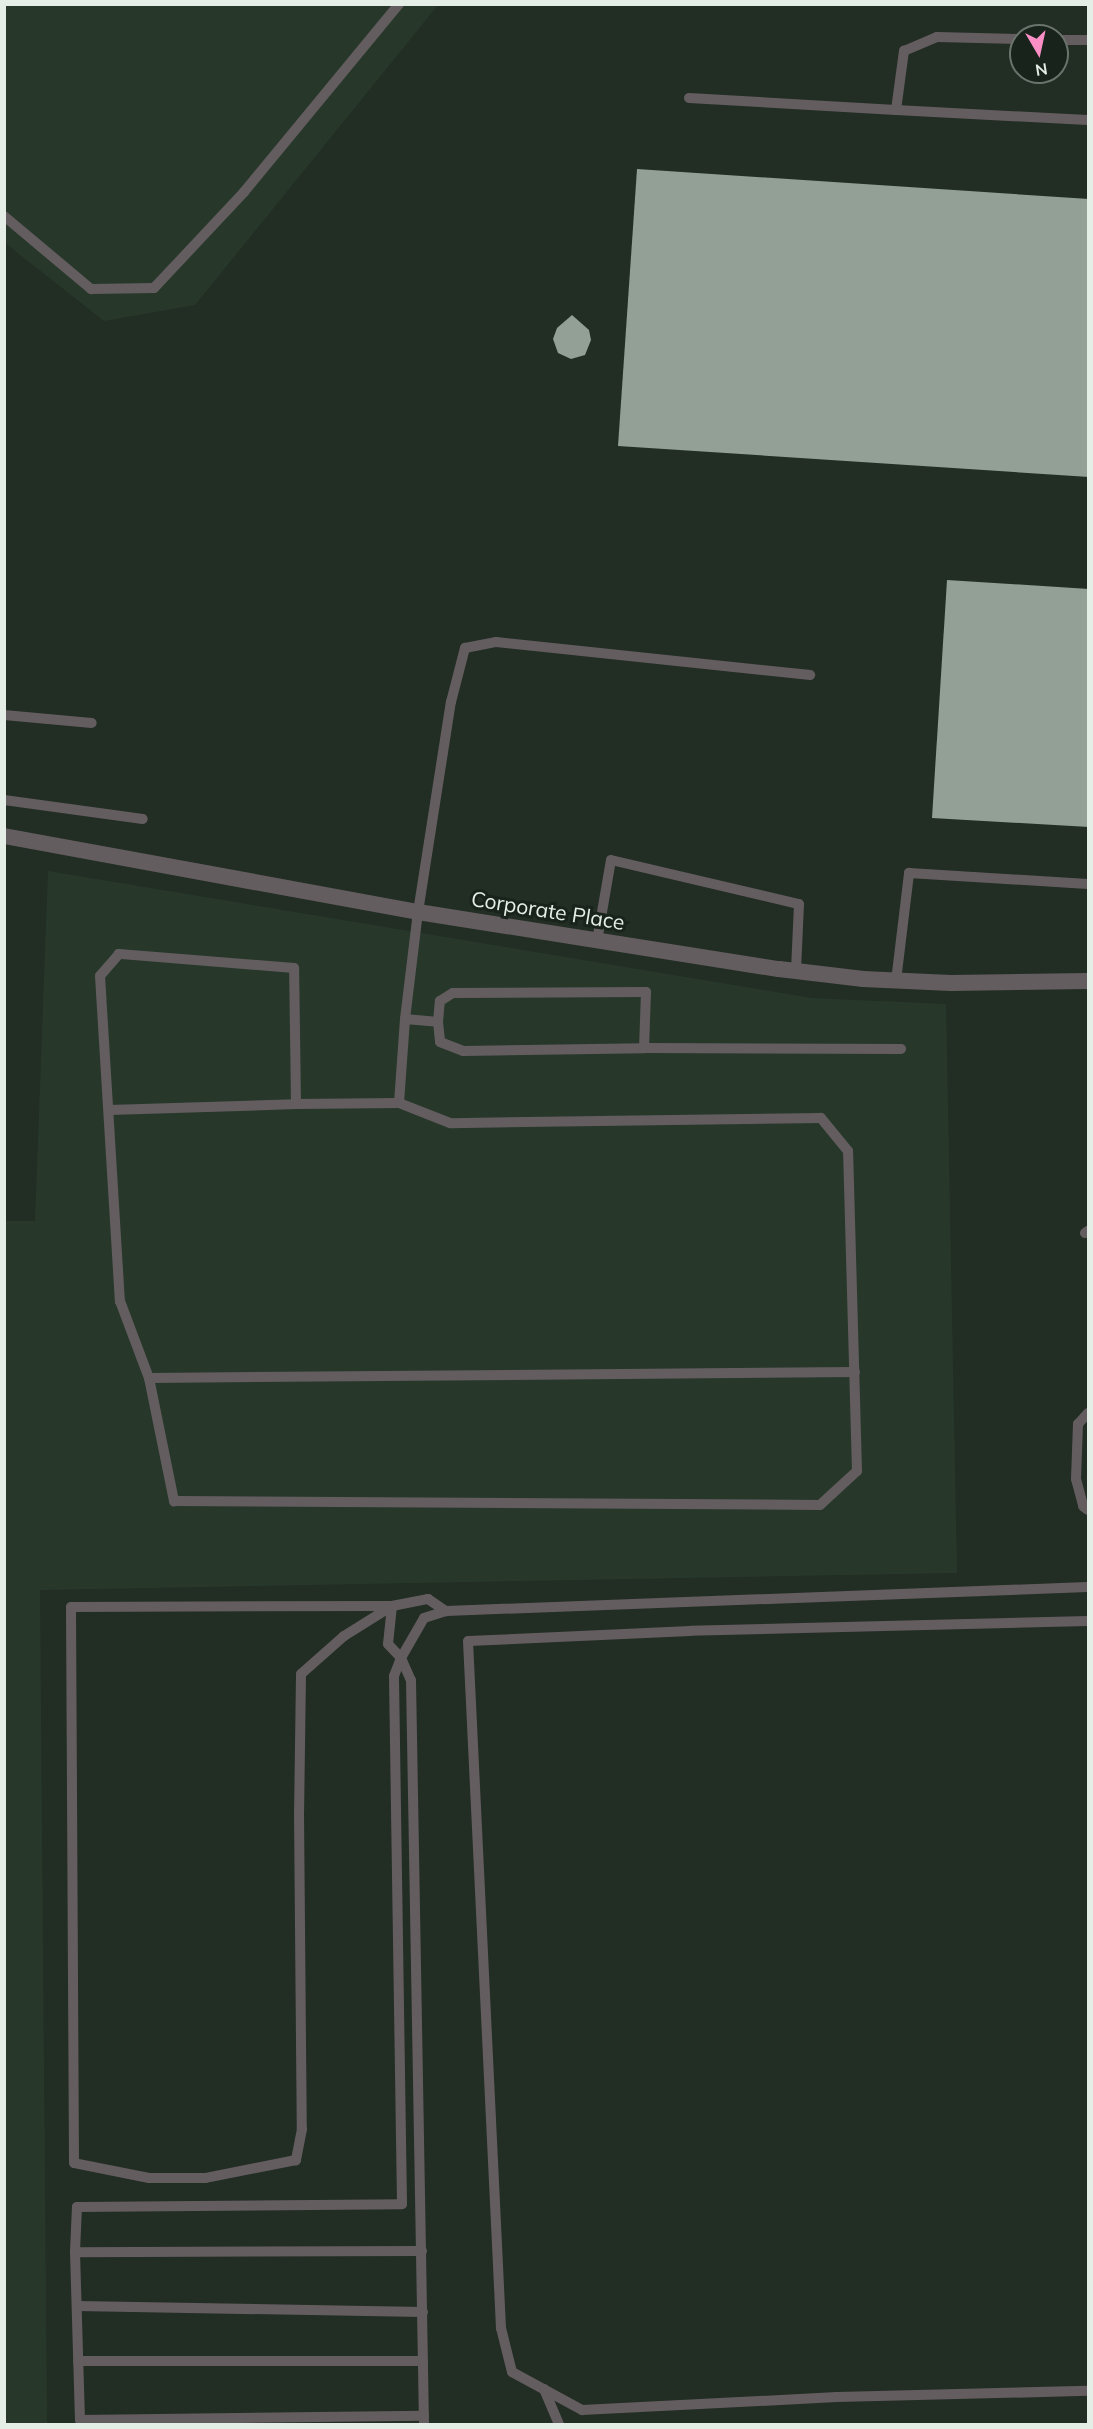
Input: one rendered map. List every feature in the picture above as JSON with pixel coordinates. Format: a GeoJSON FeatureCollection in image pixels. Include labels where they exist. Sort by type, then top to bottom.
{"type":"FeatureCollection","features":[{"type":"Feature","properties":{"kind":"street","name":"Corporate Place"},"geometry":{"type":"LineString","coordinates":[[4,836],[418,912],[796,971],[896,981],[1029,983],[1089,981]]}},
{"type":"Feature","properties":{"kind":"lane"},"geometry":{"type":"LineString","coordinates":[[4,216],[91,289],[154,288],[244,192],[399,4]]}},
{"type":"Feature","properties":{"kind":"lane"},"geometry":{"type":"LineString","coordinates":[[896,110],[904,51],[937,37],[1009,39]]}},
{"type":"Feature","properties":{"kind":"lane"},"geometry":{"type":"LineString","coordinates":[[1069,40],[1089,40]]}},
{"type":"Feature","properties":{"kind":"lane"},"geometry":{"type":"LineString","coordinates":[[688,98],[1089,120]]}},
{"type":"Feature","properties":{"kind":"lane"},"geometry":{"type":"LineString","coordinates":[[399,1103],[405,1018],[418,912],[451,702],[465,648],[496,642],[810,675]]}},
{"type":"Feature","properties":{"kind":"lane"},"geometry":{"type":"LineString","coordinates":[[4,715],[92,723]]}},
{"type":"Feature","properties":{"kind":"lane"},"geometry":{"type":"LineString","coordinates":[[4,800],[143,819]]}},
{"type":"Feature","properties":{"kind":"lane"},"geometry":{"type":"LineString","coordinates":[[597,941],[611,860],[800,904],[796,971]]}},
{"type":"Feature","properties":{"kind":"lane"},"geometry":{"type":"LineString","coordinates":[[896,981],[909,873],[1089,884]]}},
{"type":"Feature","properties":{"kind":"lane"},"geometry":{"type":"LineString","coordinates":[[109,1110],[399,1103],[450,1123],[821,1118],[848,1151],[857,1471],[820,1505],[174,1501],[149,1378],[120,1300],[100,976],[119,954],[294,968],[296,1104]]}},
{"type":"Feature","properties":{"kind":"lane"},"geometry":{"type":"LineString","coordinates":[[644,1048],[646,992],[453,993],[440,1001],[438,1022],[440,1042],[463,1051],[644,1048],[901,1049]]}},
{"type":"Feature","properties":{"kind":"lane"},"geometry":{"type":"LineString","coordinates":[[405,1018],[438,1022]]}},
{"type":"Feature","properties":{"kind":"lane"},"geometry":{"type":"LineString","coordinates":[[149,1378],[855,1372]]}},
{"type":"Feature","properties":{"kind":"lane"},"geometry":{"type":"LineString","coordinates":[[1089,1413],[1078,1424],[1076,1479],[1083,1506],[1089,1510]]}},
{"type":"Feature","properties":{"kind":"lane"},"geometry":{"type":"LineString","coordinates":[[392,1606],[388,1644],[401,1658],[411,1680],[424,2420],[80,2422],[75,2252],[77,2207],[402,2204],[394,1676],[401,1658],[424,1618],[446,1611],[1089,1587]]}},
{"type":"Feature","properties":{"kind":"lane"},"geometry":{"type":"LineString","coordinates":[[392,1606],[344,1636],[301,1674],[299,1812],[302,2129],[296,2160],[205,2178],[149,2178],[75,2163],[71,1606],[392,1606],[428,1599],[446,1611]]}},
{"type":"Feature","properties":{"kind":"lane"},"geometry":{"type":"LineString","coordinates":[[1089,1621],[690,1631],[468,1641],[501,2328],[512,2372],[582,2410],[837,2397],[1089,2391]]}},
{"type":"Feature","properties":{"kind":"lane"},"geometry":{"type":"LineString","coordinates":[[75,2252],[422,2251]]}},
{"type":"Feature","properties":{"kind":"lane"},"geometry":{"type":"LineString","coordinates":[[77,2306],[423,2312]]}},
{"type":"Feature","properties":{"kind":"lane"},"geometry":{"type":"LineString","coordinates":[[78,2361],[423,2361]]}},
{"type":"Feature","properties":{"kind":"lane"},"geometry":{"type":"LineString","coordinates":[[544,2389],[559,2424]]}},
{"type":"Feature","properties":{"kind":"shaded area"},"geometry":{"type":"Polygon","coordinates":[[[4,5],[438,5],[195,305],[104,321],[5,243],[4,5]]]}},
{"type":"Feature","properties":{"kind":"shaded area"},"geometry":{"type":"Polygon","coordinates":[[[48,871],[812,998],[946,1004],[957,1573],[40,1590],[47,2424],[4,2424],[4,1221],[35,1221],[48,871]]]}},
{"type":"Feature","properties":{"kind":"building"},"geometry":{"type":"Polygon","coordinates":[[[637,169],[1089,199],[1089,477],[618,446],[637,169]]]}},
{"type":"Feature","properties":{"kind":"building"},"geometry":{"type":"Polygon","coordinates":[[[572,315],[589,330],[591,340],[585,355],[571,359],[558,353],[553,339],[557,328],[572,315]]]}},
{"type":"Feature","properties":{"kind":"building"},"geometry":{"type":"Polygon","coordinates":[[[947,580],[1089,589],[1089,827],[932,818],[947,580]]]}}]}
